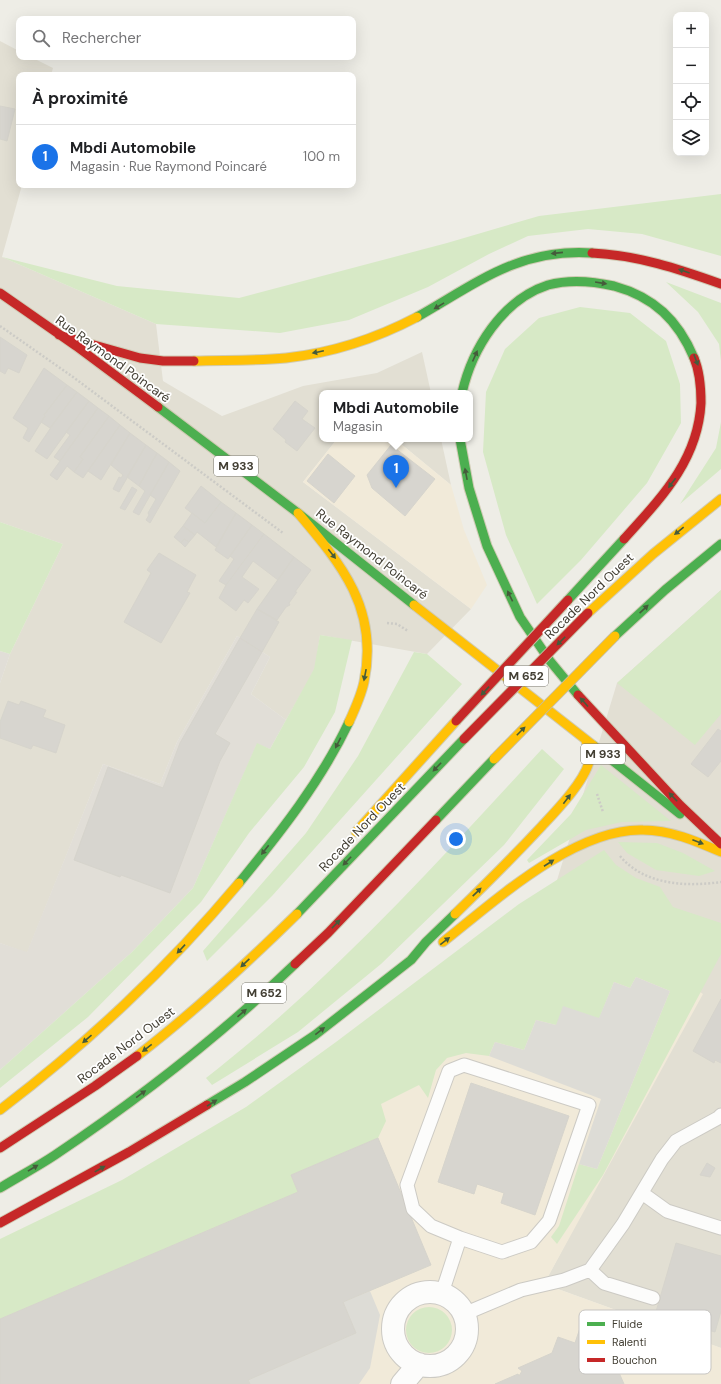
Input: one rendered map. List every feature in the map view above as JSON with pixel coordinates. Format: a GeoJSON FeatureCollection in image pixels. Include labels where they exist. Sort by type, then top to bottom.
{"type":"FeatureCollection","features":[{"type":"Feature","properties":{"kind":"main road"},"geometry":{"type":"LineString","coordinates":[[59,335],[141,358],[200,362],[285,358],[308,355],[372,338],[397,327],[437,307],[493,273],[518,262],[535,257],[570,252],[593,252],[636,257],[673,267],[721,284]]}},
{"type":"Feature","properties":{"kind":"main road"},"geometry":{"type":"LineString","coordinates":[[348,841],[654,505],[678,475],[693,444],[702,413],[703,398],[699,365],[686,336],[664,311],[652,302],[621,287],[589,281],[560,282],[546,286],[516,303],[491,328],[476,354],[463,390]]}},
{"type":"Feature","properties":{"kind":"main road","name":"Rue Raymond Poincaré"},"geometry":{"type":"LineString","coordinates":[[0,293],[59,335],[298,513],[586,741],[721,844]]}},
{"type":"Feature","properties":{"kind":"main road"},"geometry":{"type":"LineString","coordinates":[[461,442],[469,488],[486,546],[520,617],[550,661],[577,694],[680,805],[721,844]]}},
{"type":"Feature","properties":{"kind":"main road","name":"Rocade Nord Ouest"},"geometry":{"type":"LineString","coordinates":[[0,1148],[88,1091],[145,1050],[224,982],[320,890],[464,739],[588,613],[634,570],[721,499]]}},
{"type":"Feature","properties":{"kind":"main road"},"geometry":{"type":"LineString","coordinates":[[0,1110],[38,1081],[109,1020],[144,987],[214,913],[252,866],[316,781],[347,726],[360,692],[367,664],[366,633],[361,603],[342,566],[298,513]]}},
{"type":"Feature","properties":{"kind":"main road","name":"M 652"},"geometry":{"type":"LineString","coordinates":[[0,1188],[54,1156],[154,1084],[222,1031],[328,933],[494,759],[615,636],[665,590],[721,544]]}},
{"type":"Feature","properties":{"kind":"main road"},"geometry":{"type":"LineString","coordinates":[[0,1223],[140,1146],[245,1082],[315,1035],[411,960],[426,942],[512,858],[561,806],[579,782],[589,764],[590,755],[586,741]]}},
{"type":"Feature","properties":{"kind":"main road"},"geometry":{"type":"LineString","coordinates":[[411,960],[431,951],[534,873],[569,850],[592,839],[632,830],[650,830],[693,840],[721,852]]}},
{"type":"Feature","properties":{"kind":"main road"},"geometry":{"type":"LineString","coordinates":[[260,949],[314,883]]}},
{"type":"Feature","properties":{"kind":"street"},"geometry":{"type":"LineString","coordinates":[[423,1292],[442,1293],[454,1300],[462,1308],[464,1314],[467,1321],[467,1334],[462,1348],[448,1361],[433,1366],[419,1364],[411,1361],[397,1346],[393,1335],[393,1320],[398,1309],[409,1298],[423,1292]]}},
{"type":"Feature","properties":{"kind":"street"},"geometry":{"type":"LineString","coordinates":[[402,1384],[419,1364]]}},
{"type":"Feature","properties":{"kind":"lane"},"geometry":{"type":"LineString","coordinates":[[464,1065],[589,1105],[548,1221],[531,1242],[502,1252],[460,1238],[431,1226],[413,1209],[407,1185],[449,1071],[464,1065]]}},
{"type":"Feature","properties":{"kind":"lane"},"geometry":{"type":"LineString","coordinates":[[464,1314],[520,1290],[564,1280],[590,1270],[623,1224],[662,1159],[676,1141],[718,1118],[721,1114]]}},
{"type":"Feature","properties":{"kind":"lane"},"geometry":{"type":"LineString","coordinates":[[642,1193],[667,1211],[721,1228]]}},
{"type":"Feature","properties":{"kind":"lane"},"geometry":{"type":"LineString","coordinates":[[442,1293],[460,1238]]}},
{"type":"Feature","properties":{"kind":"lane"},"geometry":{"type":"LineString","coordinates":[[590,1270],[604,1283],[653,1298]]}},
{"type":"Feature","properties":{"kind":"path"},"geometry":{"type":"LineString","coordinates":[[0,326],[73,377],[198,469]]}},
{"type":"Feature","properties":{"kind":"shaded area"},"geometry":{"type":"Polygon","coordinates":[[[0,41],[16,49],[16,60],[37,60],[53,68],[52,72],[16,72],[16,188],[21,188],[2,257],[156,324],[163,381],[222,416],[303,386],[377,373],[422,352],[430,390],[319,390],[319,442],[335,442],[303,482],[471,609],[427,654],[320,635],[315,669],[286,720],[251,694],[270,657],[237,636],[177,742],[160,784],[103,764],[27,953],[0,943],[0,683],[10,654],[63,544],[0,522],[0,41]]]}},
{"type":"Feature","properties":{"kind":"shaded area"},"geometry":{"type":"Polygon","coordinates":[[[335,442],[399,442],[451,485],[464,530],[487,585],[471,609],[303,482],[335,442]]]}},
{"type":"Feature","properties":{"kind":"shaded area"},"geometry":{"type":"Polygon","coordinates":[[[399,442],[442,442],[451,485],[399,442]]]}},
{"type":"Feature","properties":{"kind":"shaded area"},"geometry":{"type":"Polygon","coordinates":[[[721,590],[721,1348],[711,1344],[711,1310],[616,1310],[544,1284],[603,1174],[554,890],[617,683],[721,590]]]}},
{"type":"Feature","properties":{"kind":"shaded area"},"geometry":{"type":"Polygon","coordinates":[[[237,636],[270,657],[251,694],[286,720],[270,749],[257,744],[193,888],[132,952],[0,1070],[0,943],[27,952],[103,764],[160,784],[177,742],[237,636]]]}},
{"type":"Feature","properties":{"kind":"shaded area"},"geometry":{"type":"Polygon","coordinates":[[[0,651],[10,654],[0,683],[0,651]]]}},
{"type":"Feature","properties":{"kind":"shaded area"},"geometry":{"type":"Polygon","coordinates":[[[554,890],[703,994],[544,1284],[616,1310],[579,1310],[579,1374],[711,1374],[711,1344],[721,1348],[721,1384],[0,1384],[0,1242],[151,1178],[554,890]]]}},
{"type":"Feature","properties":{"kind":"shaded area"},"geometry":{"type":"Polygon","coordinates":[[[636,977],[670,991],[597,1169],[579,1164],[601,1099],[489,1056],[495,1042],[524,1050],[536,1020],[556,1025],[563,1006],[599,1018],[614,982],[630,988],[636,977]]]}},
{"type":"Feature","properties":{"kind":"shaded area"},"geometry":{"type":"Polygon","coordinates":[[[370,1291],[380,1315],[370,1368],[359,1384],[250,1384],[248,1380],[356,1333],[343,1302],[370,1291]]]}},
{"type":"Feature","properties":{"kind":"green space"},"geometry":{"type":"Polygon","coordinates":[[[721,194],[721,256],[642,234],[588,229],[528,236],[489,254],[428,287],[349,320],[280,333],[156,324],[2,257],[117,286],[239,298],[447,243],[539,216],[721,194]]]}},
{"type":"Feature","properties":{"kind":"green space"},"geometry":{"type":"Polygon","coordinates":[[[666,282],[721,303],[721,361],[719,344],[698,312],[666,282]]]}},
{"type":"Feature","properties":{"kind":"green space"},"geometry":{"type":"Polygon","coordinates":[[[580,307],[630,313],[666,341],[680,384],[681,423],[647,483],[581,560],[537,604],[506,535],[483,452],[486,392],[505,349],[539,318],[580,307]]]}},
{"type":"Feature","properties":{"kind":"green space"},"geometry":{"type":"Polygon","coordinates":[[[721,422],[721,469],[680,504],[716,448],[721,422]]]}},
{"type":"Feature","properties":{"kind":"green space"},"geometry":{"type":"Polygon","coordinates":[[[0,522],[63,544],[10,654],[0,651],[0,522]]]}},
{"type":"Feature","properties":{"kind":"green space"},"geometry":{"type":"Polygon","coordinates":[[[721,590],[721,714],[695,745],[617,683],[721,590]]]}},
{"type":"Feature","properties":{"kind":"green space"},"geometry":{"type":"Polygon","coordinates":[[[320,635],[352,640],[335,712],[304,767],[249,833],[201,902],[88,1017],[0,1088],[0,1070],[132,952],[193,888],[257,743],[270,749],[314,669],[320,635]]]}},
{"type":"Feature","properties":{"kind":"green space"},"geometry":{"type":"Polygon","coordinates":[[[414,652],[427,654],[462,684],[272,896],[207,961],[203,951],[306,833],[358,756],[414,652]]]}},
{"type":"Feature","properties":{"kind":"green space"},"geometry":{"type":"Polygon","coordinates":[[[542,749],[564,769],[504,845],[381,964],[298,1032],[212,1085],[206,1078],[252,1041],[296,1002],[381,921],[542,749]]]}},
{"type":"Feature","properties":{"kind":"green space"},"geometry":{"type":"Polygon","coordinates":[[[601,765],[671,821],[622,822],[586,830],[529,863],[527,860],[571,814],[601,765]]]}},
{"type":"Feature","properties":{"kind":"green space"},"geometry":{"type":"Polygon","coordinates":[[[618,842],[657,843],[683,853],[715,871],[699,876],[656,870],[627,853],[618,842]]]}},
{"type":"Feature","properties":{"kind":"green space"},"geometry":{"type":"Polygon","coordinates":[[[604,850],[616,865],[636,878],[660,887],[673,907],[721,923],[721,954],[603,1175],[557,1244],[551,1237],[559,1226],[579,1164],[597,1169],[670,991],[636,977],[630,988],[614,982],[599,1019],[556,1025],[536,1020],[524,1050],[495,1042],[489,1056],[466,1053],[447,1058],[436,1070],[428,1098],[419,1085],[381,1104],[386,1121],[378,1138],[291,1175],[298,1192],[0,1319],[0,1239],[122,1180],[246,1107],[336,1042],[519,904],[604,850]]]}},
{"type":"Feature","properties":{"kind":"green space"},"geometry":{"type":"Polygon","coordinates":[[[429,1307],[442,1311],[448,1317],[452,1330],[448,1343],[442,1349],[429,1353],[416,1349],[410,1343],[406,1330],[410,1317],[416,1311],[429,1307]]]}},
{"type":"Feature","properties":{"kind":"building"},"geometry":{"type":"Polygon","coordinates":[[[0,106],[15,109],[7,141],[0,139],[0,106]]]}},
{"type":"Feature","properties":{"kind":"building"},"geometry":{"type":"Polygon","coordinates":[[[0,337],[27,355],[19,373],[8,368],[5,374],[0,371],[0,337]]]}},
{"type":"Feature","properties":{"kind":"building"},"geometry":{"type":"Polygon","coordinates":[[[44,368],[67,385],[44,415],[45,416],[29,442],[23,438],[28,428],[13,418],[44,368]]]}},
{"type":"Feature","properties":{"kind":"building"},"geometry":{"type":"Polygon","coordinates":[[[67,385],[77,392],[50,428],[41,422],[45,416],[44,415],[67,385]]]}},
{"type":"Feature","properties":{"kind":"building"},"geometry":{"type":"Polygon","coordinates":[[[77,392],[89,401],[47,459],[35,451],[77,392]]]}},
{"type":"Feature","properties":{"kind":"building"},"geometry":{"type":"Polygon","coordinates":[[[89,401],[98,408],[60,461],[54,457],[70,435],[66,432],[89,401]]]}},
{"type":"Feature","properties":{"kind":"building"},"geometry":{"type":"Polygon","coordinates":[[[295,401],[308,411],[302,419],[315,428],[297,451],[285,442],[286,440],[273,429],[295,401]]]}},
{"type":"Feature","properties":{"kind":"building"},"geometry":{"type":"Polygon","coordinates":[[[98,408],[109,416],[80,457],[83,459],[74,472],[67,466],[57,480],[50,475],[98,408]]]}},
{"type":"Feature","properties":{"kind":"building"},"geometry":{"type":"Polygon","coordinates":[[[109,416],[120,425],[83,478],[74,472],[83,459],[80,457],[109,416]]]}},
{"type":"Feature","properties":{"kind":"building"},"geometry":{"type":"Polygon","coordinates":[[[120,425],[130,433],[101,480],[88,471],[120,425]]]}},
{"type":"Feature","properties":{"kind":"building"},"geometry":{"type":"Polygon","coordinates":[[[130,433],[146,445],[119,492],[113,489],[119,477],[121,478],[123,475],[111,465],[130,433]]]}},
{"type":"Feature","properties":{"kind":"building"},"geometry":{"type":"Polygon","coordinates":[[[146,445],[157,453],[139,486],[127,477],[146,445]]]}},
{"type":"Feature","properties":{"kind":"building"},"geometry":{"type":"Polygon","coordinates":[[[391,445],[435,479],[405,516],[372,488],[367,475],[391,445]]]}},
{"type":"Feature","properties":{"kind":"building"},"geometry":{"type":"Polygon","coordinates":[[[157,453],[169,462],[139,515],[133,512],[145,491],[139,486],[157,453]]]}},
{"type":"Feature","properties":{"kind":"building"},"geometry":{"type":"Polygon","coordinates":[[[328,454],[355,476],[334,503],[307,481],[328,454]]]}},
{"type":"Feature","properties":{"kind":"building"},"geometry":{"type":"Polygon","coordinates":[[[169,462],[180,471],[150,523],[146,520],[149,515],[148,513],[156,499],[150,495],[169,462]]]}},
{"type":"Feature","properties":{"kind":"building"},"geometry":{"type":"Polygon","coordinates":[[[201,486],[221,502],[205,523],[185,508],[201,486]]]}},
{"type":"Feature","properties":{"kind":"building"},"geometry":{"type":"Polygon","coordinates":[[[132,487],[137,490],[125,510],[120,508],[132,487]]]}},
{"type":"Feature","properties":{"kind":"building"},"geometry":{"type":"Polygon","coordinates":[[[221,502],[236,513],[216,547],[197,532],[195,535],[183,526],[192,513],[205,523],[221,502]]]}},
{"type":"Feature","properties":{"kind":"building"},"geometry":{"type":"Polygon","coordinates":[[[236,513],[252,525],[228,559],[215,550],[236,513]]]}},
{"type":"Feature","properties":{"kind":"building"},"geometry":{"type":"Polygon","coordinates":[[[252,525],[264,534],[226,585],[219,581],[234,559],[230,556],[252,525]]]}},
{"type":"Feature","properties":{"kind":"building"},"geometry":{"type":"Polygon","coordinates":[[[183,526],[195,535],[189,542],[184,539],[181,543],[174,537],[183,526]]]}},
{"type":"Feature","properties":{"kind":"building"},"geometry":{"type":"Polygon","coordinates":[[[264,534],[294,557],[278,580],[253,561],[242,577],[259,589],[248,603],[244,600],[236,611],[219,598],[226,585],[264,534]]]}},
{"type":"Feature","properties":{"kind":"building"},"geometry":{"type":"Polygon","coordinates":[[[184,539],[189,542],[185,547],[181,543],[184,539]]]}},
{"type":"Feature","properties":{"kind":"building"},"geometry":{"type":"Polygon","coordinates":[[[159,553],[196,575],[187,592],[190,593],[161,643],[124,622],[151,573],[147,570],[159,553]]]}},
{"type":"Feature","properties":{"kind":"building"},"geometry":{"type":"Polygon","coordinates":[[[294,557],[311,570],[295,592],[297,592],[289,603],[290,605],[286,607],[277,620],[257,609],[294,557]]]}},
{"type":"Feature","properties":{"kind":"building"},"geometry":{"type":"Polygon","coordinates":[[[257,609],[279,622],[262,652],[240,638],[257,609]]]}},
{"type":"Feature","properties":{"kind":"building"},"geometry":{"type":"Polygon","coordinates":[[[240,638],[262,652],[215,734],[230,743],[220,761],[170,893],[74,860],[108,767],[163,788],[180,743],[240,638]]]}},
{"type":"Feature","properties":{"kind":"building"},"geometry":{"type":"Polygon","coordinates":[[[8,701],[19,705],[21,701],[46,710],[43,717],[65,725],[56,753],[33,745],[31,749],[0,738],[0,722],[8,701]]]}},
{"type":"Feature","properties":{"kind":"building"},"geometry":{"type":"Polygon","coordinates":[[[718,729],[721,731],[721,761],[708,777],[691,764],[718,729]]]}},
{"type":"Feature","properties":{"kind":"building"},"geometry":{"type":"Polygon","coordinates":[[[721,999],[721,1063],[715,1060],[714,1063],[693,1051],[721,999]]]}},
{"type":"Feature","properties":{"kind":"building"},"geometry":{"type":"Polygon","coordinates":[[[471,1083],[569,1116],[535,1215],[501,1203],[504,1193],[477,1184],[474,1194],[438,1182],[471,1083]]]}},
{"type":"Feature","properties":{"kind":"building"},"geometry":{"type":"Polygon","coordinates":[[[378,1138],[431,1265],[343,1302],[356,1333],[248,1380],[250,1384],[0,1384],[0,1319],[298,1192],[291,1175],[378,1138]]]}},
{"type":"Feature","properties":{"kind":"building"},"geometry":{"type":"Polygon","coordinates":[[[707,1163],[715,1168],[710,1177],[700,1175],[707,1163]]]}},
{"type":"Feature","properties":{"kind":"building"},"geometry":{"type":"Polygon","coordinates":[[[676,1243],[721,1256],[721,1311],[715,1332],[711,1331],[711,1310],[656,1310],[676,1243]]]}},
{"type":"Feature","properties":{"kind":"building"},"geometry":{"type":"Polygon","coordinates":[[[579,1331],[579,1374],[620,1374],[624,1384],[495,1384],[518,1374],[519,1376],[522,1371],[518,1368],[552,1353],[558,1337],[575,1343],[579,1331]]]}},
{"type":"Feature","properties":{"kind":"traffic: fast"},"geometry":{"type":"LineString","coordinates":[[417,317],[479,280],[520,262],[542,256],[566,253],[592,253]]}},
{"type":"Feature","properties":{"kind":"traffic: fast"},"geometry":{"type":"LineString","coordinates":[[463,390],[473,360],[481,343],[503,314],[532,292],[556,283],[573,281],[598,283],[614,286],[641,297],[653,304],[672,321],[688,344],[694,358]]}},
{"type":"Feature","properties":{"kind":"traffic: fast"},"geometry":{"type":"LineString","coordinates":[[158,407],[298,513],[414,605]]}},
{"type":"Feature","properties":{"kind":"traffic: fast"},"geometry":{"type":"LineString","coordinates":[[461,442],[469,488],[487,546],[520,617],[550,661],[578,695]]}},
{"type":"Feature","properties":{"kind":"traffic: fast"},"geometry":{"type":"LineString","coordinates":[[568,600],[624,539]]}},
{"type":"Feature","properties":{"kind":"traffic: fast"},"geometry":{"type":"LineString","coordinates":[[615,636],[665,590],[721,544]]}},
{"type":"Feature","properties":{"kind":"traffic: fast"},"geometry":{"type":"LineString","coordinates":[[239,883],[270,845],[313,786],[349,722]]}},
{"type":"Feature","properties":{"kind":"traffic: fast"},"geometry":{"type":"LineString","coordinates":[[297,914],[464,739]]}},
{"type":"Feature","properties":{"kind":"traffic: fast"},"geometry":{"type":"LineString","coordinates":[[594,746],[680,814]]}},
{"type":"Feature","properties":{"kind":"traffic: fast"},"geometry":{"type":"LineString","coordinates":[[436,820],[494,759]]}},
{"type":"Feature","properties":{"kind":"traffic: fast"},"geometry":{"type":"LineString","coordinates":[[207,1105],[245,1082],[315,1035],[411,960],[426,942],[455,914]]}},
{"type":"Feature","properties":{"kind":"traffic: fast"},"geometry":{"type":"LineString","coordinates":[[0,1188],[55,1155],[149,1088],[209,1041],[295,964]]}},
{"type":"Feature","properties":{"kind":"traffic: slow"},"geometry":{"type":"LineString","coordinates":[[194,361],[275,359],[303,356],[354,344],[386,332],[417,317]]}},
{"type":"Feature","properties":{"kind":"traffic: slow"},"geometry":{"type":"LineString","coordinates":[[588,613],[653,554],[721,499]]}},
{"type":"Feature","properties":{"kind":"traffic: slow"},"geometry":{"type":"LineString","coordinates":[[298,513],[329,551],[342,570],[353,590],[361,610],[366,632],[367,656],[363,687],[349,722]]}},
{"type":"Feature","properties":{"kind":"traffic: slow"},"geometry":{"type":"LineString","coordinates":[[414,605],[594,746]]}},
{"type":"Feature","properties":{"kind":"traffic: slow"},"geometry":{"type":"LineString","coordinates":[[494,759],[615,636]]}},
{"type":"Feature","properties":{"kind":"traffic: slow"},"geometry":{"type":"LineString","coordinates":[[356,832],[456,721]]}},
{"type":"Feature","properties":{"kind":"traffic: slow"},"geometry":{"type":"LineString","coordinates":[[455,914],[531,837],[576,787],[582,778],[590,759],[586,741]]}},
{"type":"Feature","properties":{"kind":"traffic: slow"},"geometry":{"type":"LineString","coordinates":[[443,942],[486,907],[537,870],[563,854],[590,841],[617,833],[653,830],[683,837],[721,852]]}},
{"type":"Feature","properties":{"kind":"traffic: slow"},"geometry":{"type":"LineString","coordinates":[[0,1110],[65,1058],[126,1003],[184,945],[239,883]]}},
{"type":"Feature","properties":{"kind":"traffic: slow"},"geometry":{"type":"LineString","coordinates":[[137,1056],[219,987],[297,914]]}},
{"type":"Feature","properties":{"kind":"traffic: jam"},"geometry":{"type":"LineString","coordinates":[[592,253],[609,254],[642,260],[674,268],[721,284]]}},
{"type":"Feature","properties":{"kind":"traffic: jam"},"geometry":{"type":"LineString","coordinates":[[0,293],[76,346],[158,407]]}},
{"type":"Feature","properties":{"kind":"traffic: jam"},"geometry":{"type":"LineString","coordinates":[[59,335],[140,358],[163,361],[194,361]]}},
{"type":"Feature","properties":{"kind":"traffic: jam"},"geometry":{"type":"LineString","coordinates":[[624,539],[651,509],[675,478],[693,443],[701,403],[700,380],[694,358]]}},
{"type":"Feature","properties":{"kind":"traffic: jam"},"geometry":{"type":"LineString","coordinates":[[456,721],[568,600]]}},
{"type":"Feature","properties":{"kind":"traffic: jam"},"geometry":{"type":"LineString","coordinates":[[464,739],[588,613]]}},
{"type":"Feature","properties":{"kind":"traffic: jam"},"geometry":{"type":"LineString","coordinates":[[578,695],[680,805],[721,844]]}},
{"type":"Feature","properties":{"kind":"traffic: jam"},"geometry":{"type":"LineString","coordinates":[[295,964],[328,933],[436,820]]}},
{"type":"Feature","properties":{"kind":"traffic: jam"},"geometry":{"type":"LineString","coordinates":[[0,1148],[95,1086],[137,1056]]}},
{"type":"Feature","properties":{"kind":"traffic: jam"},"geometry":{"type":"LineString","coordinates":[[0,1223],[129,1152],[207,1105]]}},
{"type":"Feature","properties":{"kind":"place","name":"Mbdi Automobile"},"geometry":{"type":"Point","coordinates":[396,488]}}]}
